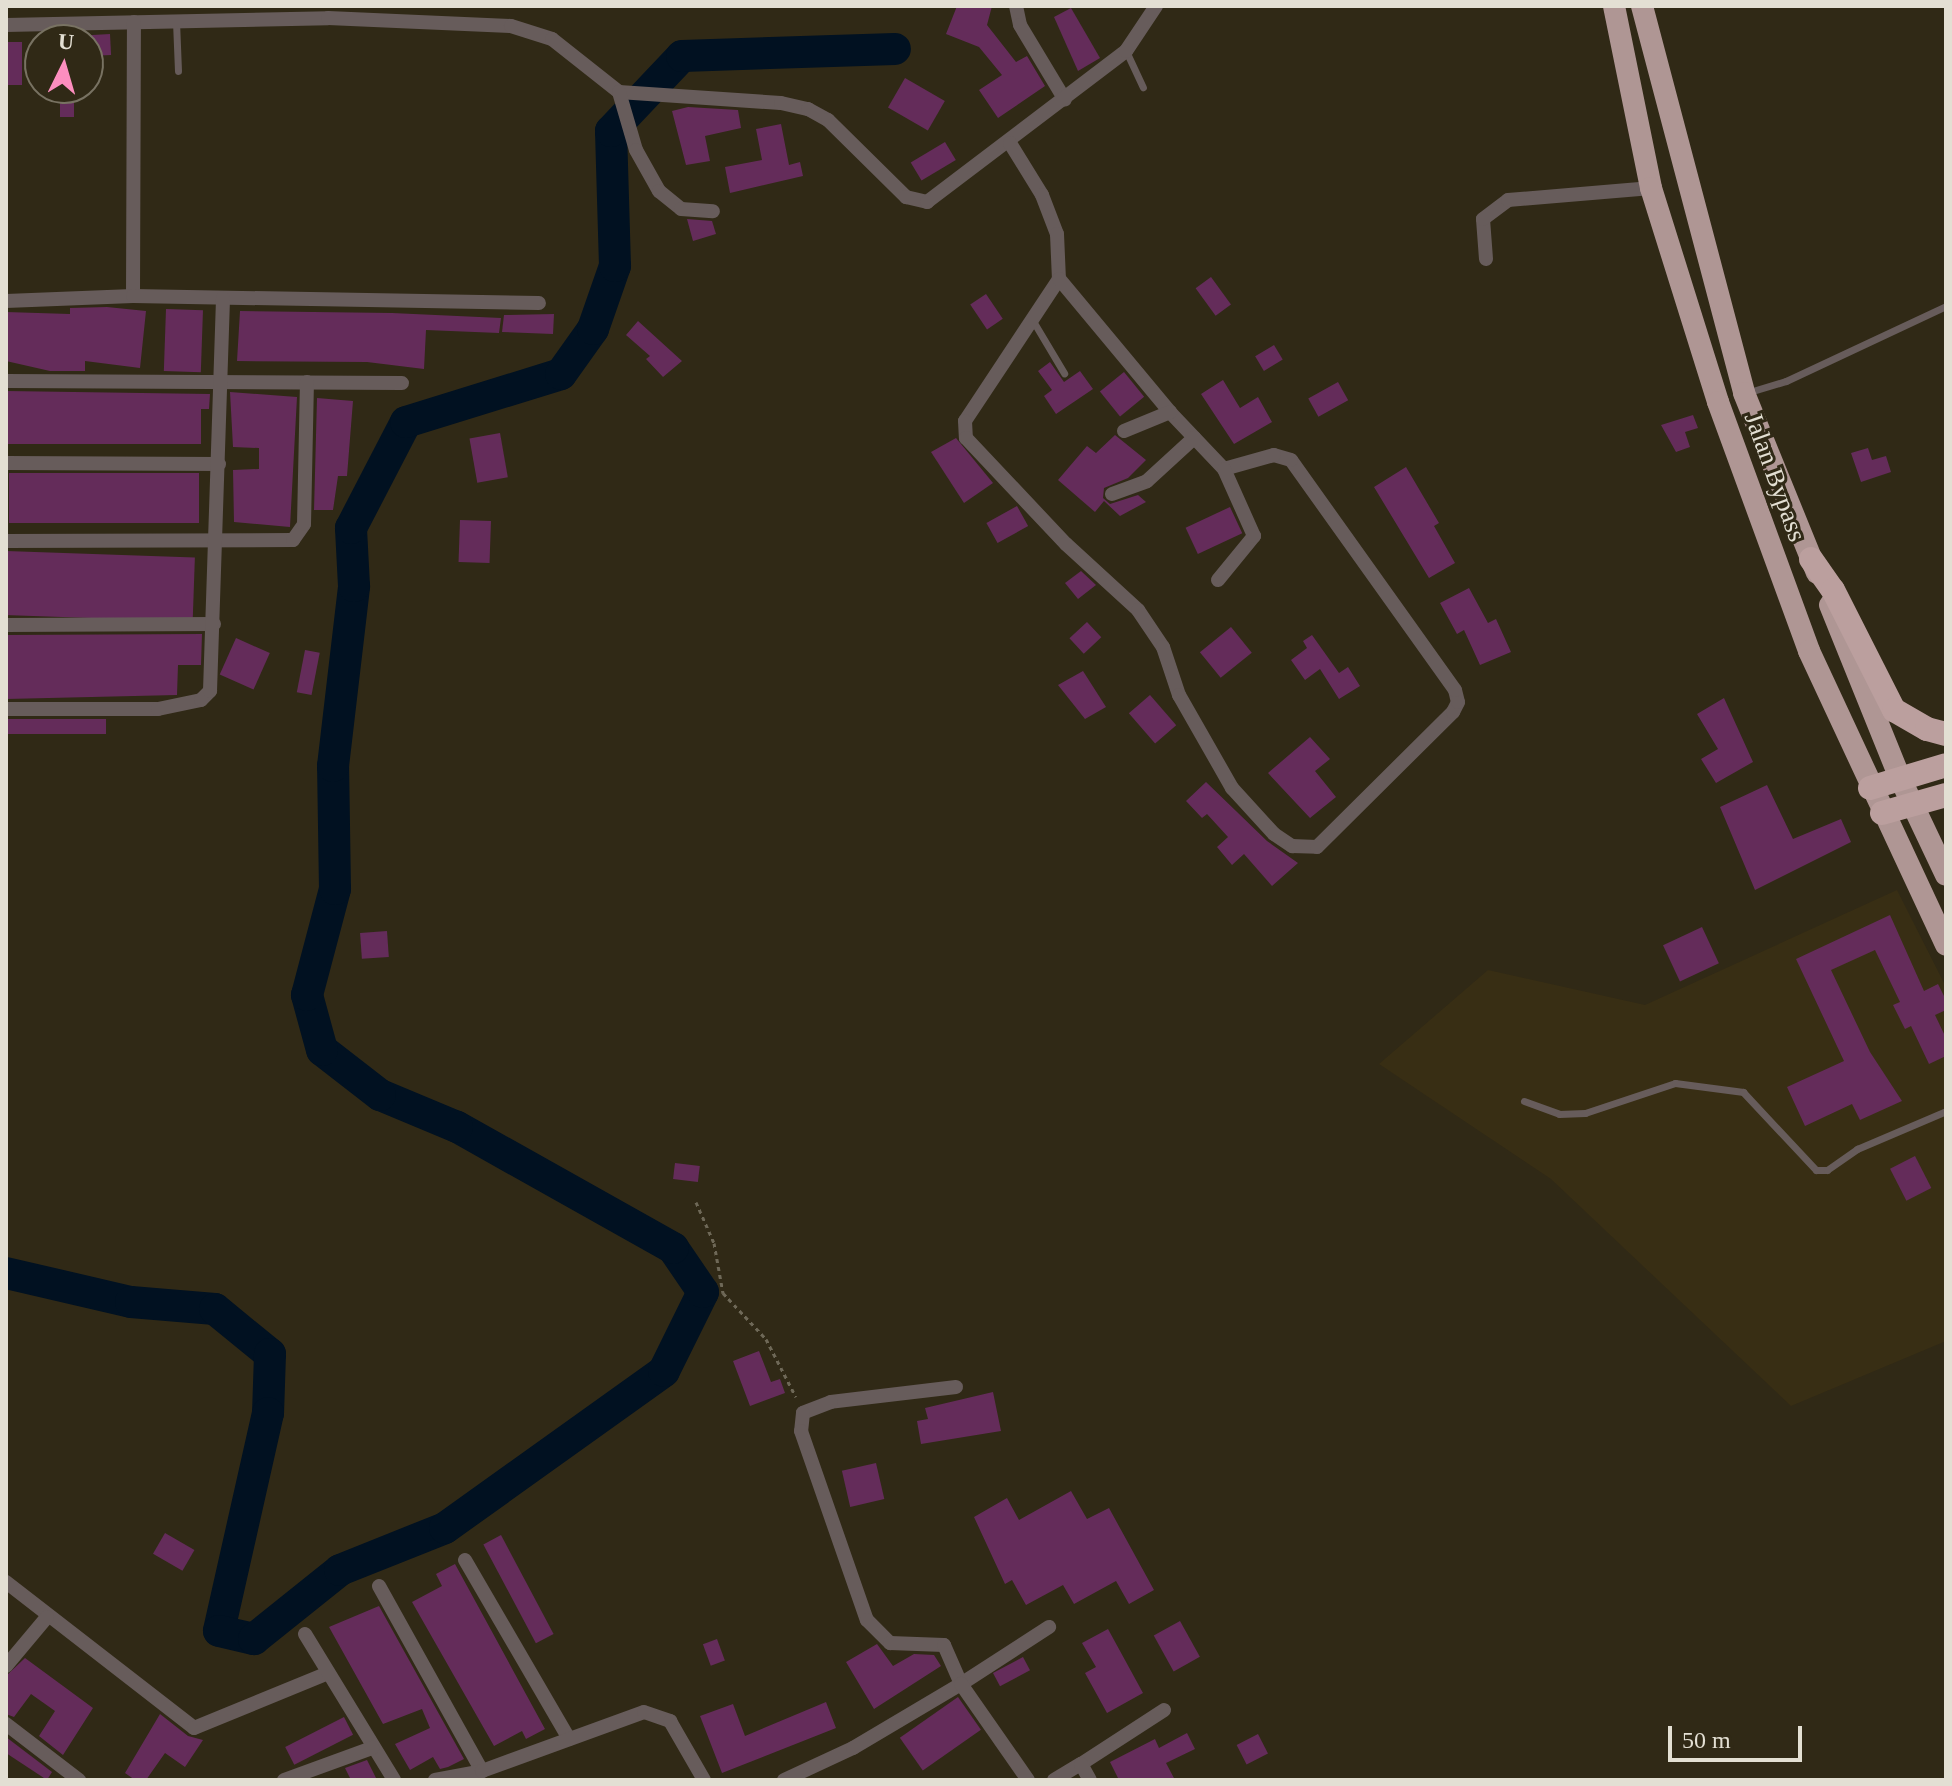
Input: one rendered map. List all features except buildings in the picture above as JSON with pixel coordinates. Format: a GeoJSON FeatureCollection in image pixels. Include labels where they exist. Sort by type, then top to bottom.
{"type":"FeatureCollection","features":[{"type":"Feature","properties":{"kind":"highway","name":"Jalan Bypass"},"geometry":{"type":"LineString","coordinates":[[1614,6],[1651,188],[1723,416],[1809,651],[1870,788],[1946,945]]}},
{"type":"Feature","properties":{"kind":"highway","name":"Jalan Bypass"},"geometry":{"type":"LineString","coordinates":[[1642,6],[1744,393],[1900,778],[1946,875]]}},
{"type":"Feature","properties":{"kind":"highway"},"geometry":{"type":"LineString","coordinates":[[1811,559],[1833,589],[1894,710],[1927,729],[1946,734]]}},
{"type":"Feature","properties":{"kind":"highway"},"geometry":{"type":"LineString","coordinates":[[1870,788],[1946,765]]}},
{"type":"Feature","properties":{"kind":"highway"},"geometry":{"type":"LineString","coordinates":[[1882,813],[1946,795]]}},
{"type":"Feature","properties":{"kind":"street"},"geometry":{"type":"LineString","coordinates":[[1016,6],[1020,25],[1065,100]]}},
{"type":"Feature","properties":{"kind":"street"},"geometry":{"type":"LineString","coordinates":[[621,100],[636,95],[781,103],[808,109],[828,120],[906,197],[916,201],[938,198],[1126,51],[1156,6]]}},
{"type":"Feature","properties":{"kind":"street"},"geometry":{"type":"LineString","coordinates":[[104,27],[134,22],[328,18],[511,26],[552,39],[621,100],[636,150],[659,191],[681,209],[713,211]]}},
{"type":"Feature","properties":{"kind":"street"},"geometry":{"type":"LineString","coordinates":[[133,296],[134,22]]}},
{"type":"Feature","properties":{"kind":"street"},"geometry":{"type":"LineString","coordinates":[[1010,143],[1042,195],[1057,234],[1059,279],[965,421],[966,438],[1066,544],[1138,610],[1163,647],[1179,695],[1232,788],[1274,834],[1292,846],[1317,847],[1453,712],[1457,696],[1291,460],[1274,455],[1224,469]]}},
{"type":"Feature","properties":{"kind":"street"},"geometry":{"type":"LineString","coordinates":[[1486,259],[1483,219],[1508,200],[1651,188]]}},
{"type":"Feature","properties":{"kind":"street"},"geometry":{"type":"LineString","coordinates":[[1059,279],[1170,412],[1224,469],[1254,536],[1218,580]]}},
{"type":"Feature","properties":{"kind":"street"},"geometry":{"type":"LineString","coordinates":[[6,301],[133,296],[539,303]]}},
{"type":"Feature","properties":{"kind":"street"},"geometry":{"type":"LineString","coordinates":[[6,709],[158,709],[201,700],[211,683],[218,541],[223,298]]}},
{"type":"Feature","properties":{"kind":"street"},"geometry":{"type":"LineString","coordinates":[[6,381],[402,383]]}},
{"type":"Feature","properties":{"kind":"street"},"geometry":{"type":"LineString","coordinates":[[6,541],[281,543],[301,534],[307,382]]}},
{"type":"Feature","properties":{"kind":"street"},"geometry":{"type":"LineString","coordinates":[[1124,431],[1170,412]]}},
{"type":"Feature","properties":{"kind":"street"},"geometry":{"type":"LineString","coordinates":[[1112,494],[1147,481],[1194,438]]}},
{"type":"Feature","properties":{"kind":"street"},"geometry":{"type":"LineString","coordinates":[[6,463],[219,464]]}},
{"type":"Feature","properties":{"kind":"street"},"geometry":{"type":"LineString","coordinates":[[6,625],[214,624]]}},
{"type":"Feature","properties":{"kind":"street"},"geometry":{"type":"LineString","coordinates":[[956,1387],[831,1402],[803,1413],[801,1431],[874,1632],[890,1643],[944,1645],[961,1684],[1028,1780]]}},
{"type":"Feature","properties":{"kind":"street"},"geometry":{"type":"LineString","coordinates":[[465,1560],[569,1739]]}},
{"type":"Feature","properties":{"kind":"street"},"geometry":{"type":"LineString","coordinates":[[6,1582],[47,1617],[194,1728],[328,1673]]}},
{"type":"Feature","properties":{"kind":"street"},"geometry":{"type":"LineString","coordinates":[[379,1586],[482,1771]]}},
{"type":"Feature","properties":{"kind":"street"},"geometry":{"type":"LineString","coordinates":[[6,1666],[47,1617]]}},
{"type":"Feature","properties":{"kind":"street"},"geometry":{"type":"LineString","coordinates":[[784,1780],[853,1748],[1049,1627]]}},
{"type":"Feature","properties":{"kind":"street"},"geometry":{"type":"LineString","coordinates":[[305,1634],[394,1780]]}},
{"type":"Feature","properties":{"kind":"street"},"geometry":{"type":"LineString","coordinates":[[1054,1780],[1164,1710]]}},
{"type":"Feature","properties":{"kind":"street"},"geometry":{"type":"LineString","coordinates":[[435,1780],[482,1771],[644,1712],[659,1714],[670,1721],[704,1780]]}},
{"type":"Feature","properties":{"kind":"street"},"geometry":{"type":"LineString","coordinates":[[6,1724],[79,1780]]}},
{"type":"Feature","properties":{"kind":"street"},"geometry":{"type":"LineString","coordinates":[[284,1780],[372,1748]]}},
{"type":"Feature","properties":{"kind":"street"},"geometry":{"type":"LineString","coordinates":[[1081,1764],[1090,1780]]}},
{"type":"Feature","properties":{"kind":"lane"},"geometry":{"type":"LineString","coordinates":[[176,21],[178,71]]}},
{"type":"Feature","properties":{"kind":"lane"},"geometry":{"type":"LineString","coordinates":[[1126,51],[1143,87]]}},
{"type":"Feature","properties":{"kind":"lane"},"geometry":{"type":"LineString","coordinates":[[1744,393],[1786,381],[1946,306]]}},
{"type":"Feature","properties":{"kind":"lane"},"geometry":{"type":"LineString","coordinates":[[1033,321],[1064,373]]}},
{"type":"Feature","properties":{"kind":"lane"},"geometry":{"type":"LineString","coordinates":[[1524,1101],[1559,1114],[1585,1113],[1675,1083],[1703,1083],[1743,1092],[1816,1170],[1827,1170],[1857,1149],[1946,1111]]}},
{"type":"Feature","properties":{"kind":"path"},"geometry":{"type":"LineString","coordinates":[[696,1202],[714,1243],[723,1293],[776,1352],[803,1413]]}},
{"type":"Feature","properties":{"kind":"shaded area"},"geometry":{"type":"Polygon","coordinates":[[[1897,890],[1946,987],[1946,1341],[1791,1406],[1551,1179],[1379,1064],[1488,970],[1645,1005],[1897,890]]]}},
{"type":"Feature","properties":{"kind":"waterway"},"geometry":{"type":"LineString","coordinates":[[6,1273],[131,1302],[215,1309],[270,1354],[268,1413],[219,1631],[254,1639],[340,1570],[445,1528],[664,1371],[703,1292],[673,1248],[457,1127],[380,1095],[322,1050],[307,995],[335,889],[333,766],[354,586],[351,528],[406,422],[561,374],[593,329],[615,266],[611,131],[682,56],[895,49]]}}]}
